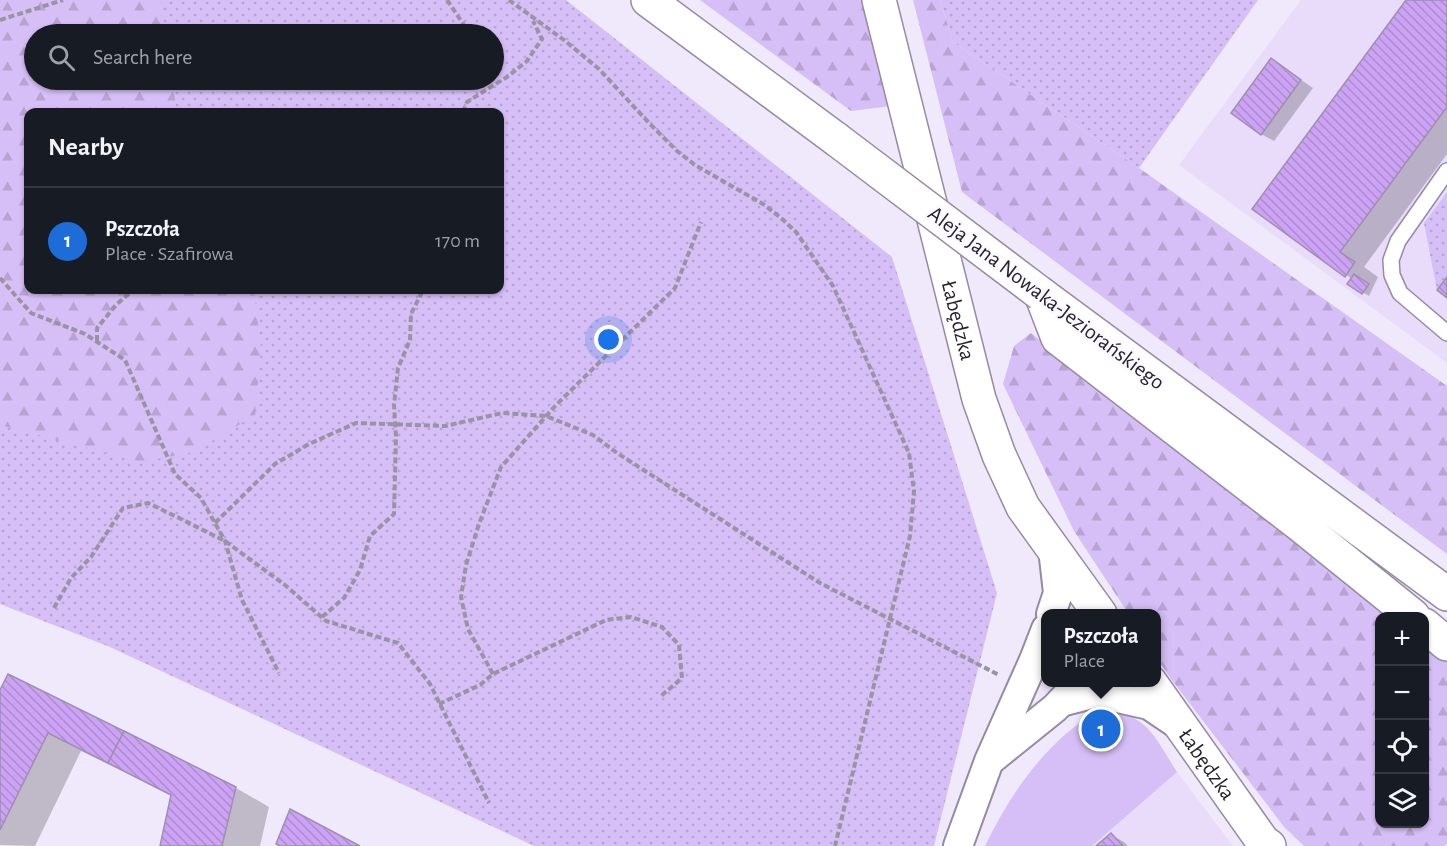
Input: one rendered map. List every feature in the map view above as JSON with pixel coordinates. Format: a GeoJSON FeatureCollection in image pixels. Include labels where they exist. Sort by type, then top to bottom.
{"type":"FeatureCollection","features":[{"type":"Feature","properties":{"kind":"main road","name":"Aleja Jana Nowaka-Jeziorańskiego"},"geometry":{"type":"LineString","coordinates":[[648,0],[1447,594]]}},
{"type":"Feature","properties":{"kind":"main road","name":"Łabędzka"},"geometry":{"type":"LineString","coordinates":[[879,0],[979,399],[999,455],[1023,507],[1096,609]]}},
{"type":"Feature","properties":{"kind":"main road"},"geometry":{"type":"LineString","coordinates":[[1041,294],[1058,338],[1299,524],[1408,612]]}},
{"type":"Feature","properties":{"kind":"main road"},"geometry":{"type":"LineString","coordinates":[[1429,629],[1447,644]]}},
{"type":"Feature","properties":{"kind":"main road","name":"Łabędzka"},"geometry":{"type":"LineString","coordinates":[[1153,687],[1266,845]]}},
{"type":"Feature","properties":{"kind":"street"},"geometry":{"type":"LineString","coordinates":[[1053,549],[1058,593],[1053,609]]}},
{"type":"Feature","properties":{"kind":"street"},"geometry":{"type":"LineString","coordinates":[[958,846],[989,761],[1040,658]]}},
{"type":"Feature","properties":{"kind":"street"},"geometry":{"type":"LineString","coordinates":[[989,761],[1071,692],[1096,693],[1149,705],[1181,727]]}},
{"type":"Feature","properties":{"kind":"lane"},"geometry":{"type":"LineString","coordinates":[[1447,171],[1398,241],[1391,260],[1392,275],[1400,293],[1447,333]]}},
{"type":"Feature","properties":{"kind":"path"},"geometry":{"type":"LineString","coordinates":[[0,21],[63,0]]}},
{"type":"Feature","properties":{"kind":"path"},"geometry":{"type":"LineString","coordinates":[[447,0],[463,24]]}},
{"type":"Feature","properties":{"kind":"path"},"geometry":{"type":"LineString","coordinates":[[509,0],[599,69],[649,123],[686,158],[763,204],[796,232],[832,286],[909,453],[913,477],[910,536],[834,846]]}},
{"type":"Feature","properties":{"kind":"path"},"geometry":{"type":"LineString","coordinates":[[504,76],[527,61],[542,39],[531,18]]}},
{"type":"Feature","properties":{"kind":"path"},"geometry":{"type":"LineString","coordinates":[[465,108],[467,102],[483,90]]}},
{"type":"Feature","properties":{"kind":"path"},"geometry":{"type":"LineString","coordinates":[[493,674],[468,629],[461,597],[466,565],[501,467],[546,416],[675,288],[701,222]]}},
{"type":"Feature","properties":{"kind":"path"},"geometry":{"type":"LineString","coordinates":[[0,278],[31,313],[85,334],[125,360],[175,474],[201,498],[225,541],[242,600],[279,673]]}},
{"type":"Feature","properties":{"kind":"path"},"geometry":{"type":"LineString","coordinates":[[97,342],[97,328],[128,294]]}},
{"type":"Feature","properties":{"kind":"path"},"geometry":{"type":"LineString","coordinates":[[322,617],[344,598],[360,570],[370,536],[394,514],[396,425],[394,405],[398,368],[410,340],[411,314],[421,294]]}},
{"type":"Feature","properties":{"kind":"path"},"geometry":{"type":"LineString","coordinates":[[215,523],[275,464],[309,444],[356,423],[445,426],[502,413],[546,416],[593,435],[617,453],[820,583],[1005,678]]}},
{"type":"Feature","properties":{"kind":"path"},"geometry":{"type":"LineString","coordinates":[[54,608],[71,578],[92,557],[123,508],[148,503],[225,541],[285,585],[326,621],[398,643],[430,684],[489,803]]}},
{"type":"Feature","properties":{"kind":"path"},"geometry":{"type":"LineString","coordinates":[[440,704],[480,685],[493,674],[606,620],[631,617],[662,627],[679,645],[682,678],[661,696]]}},
{"type":"Feature","properties":{"kind":"shaded area"},"geometry":{"type":"Polygon","coordinates":[[[1301,0],[1447,0],[1447,363],[1179,165],[1301,0]]]}},
{"type":"Feature","properties":{"kind":"shaded area"},"geometry":{"type":"Polygon","coordinates":[[[1177,772],[1233,846],[1092,846],[1177,772]]]}},
{"type":"Feature","properties":{"kind":"green space"},"geometry":{"type":"Polygon","coordinates":[[[0,0],[566,0],[892,257],[997,593],[934,846],[534,846],[110,647],[0,604],[0,0]]]}},
{"type":"Feature","properties":{"kind":"green space"},"geometry":{"type":"Polygon","coordinates":[[[0,0],[160,0],[164,24],[24,24],[24,90],[174,90],[176,108],[24,108],[24,294],[254,294],[261,348],[255,415],[194,452],[141,462],[0,425],[0,0]]]}},
{"type":"Feature","properties":{"kind":"green space"},"geometry":{"type":"Polygon","coordinates":[[[700,0],[862,0],[891,106],[851,111],[700,0]]]}},
{"type":"Feature","properties":{"kind":"green space"},"geometry":{"type":"Polygon","coordinates":[[[913,0],[940,0],[953,42],[1139,168],[1447,386],[1447,554],[962,192],[913,0]]]}},
{"type":"Feature","properties":{"kind":"green space"},"geometry":{"type":"Polygon","coordinates":[[[940,0],[1258,0],[1139,168],[953,42],[940,0]]]}},
{"type":"Feature","properties":{"kind":"green space"},"geometry":{"type":"Polygon","coordinates":[[[1447,192],[1447,277],[1437,290],[1424,223],[1447,192]]]}},
{"type":"Feature","properties":{"kind":"green space"},"geometry":{"type":"Polygon","coordinates":[[[1031,333],[1385,612],[1375,612],[1375,828],[1429,828],[1429,647],[1447,661],[1447,844],[1444,846],[1304,846],[1285,828],[1161,664],[1161,609],[1125,609],[1074,531],[1003,384],[1014,346],[1031,333]]]}},
{"type":"Feature","properties":{"kind":"green space"},"geometry":{"type":"Polygon","coordinates":[[[1098,711],[1114,712],[1138,720],[1155,737],[1177,772],[1092,846],[985,846],[1018,788],[1046,753],[1062,737],[1098,711]]]}},
{"type":"Feature","properties":{"kind":"building"},"geometry":{"type":"Polygon","coordinates":[[[1406,0],[1447,0],[1447,107],[1340,252],[1355,262],[1345,277],[1252,209],[1406,0]]]}},
{"type":"Feature","properties":{"kind":"building"},"geometry":{"type":"Polygon","coordinates":[[[1271,58],[1301,80],[1261,135],[1231,113],[1271,58]]]}},
{"type":"Feature","properties":{"kind":"building"},"geometry":{"type":"Polygon","coordinates":[[[1354,274],[1369,284],[1362,294],[1347,284],[1354,274]]]}},
{"type":"Feature","properties":{"kind":"building"},"geometry":{"type":"Polygon","coordinates":[[[1447,277],[1447,298],[1437,290],[1447,277]]]}},
{"type":"Feature","properties":{"kind":"building"},"geometry":{"type":"Polygon","coordinates":[[[8,674],[124,731],[108,763],[48,733],[0,830],[0,690],[8,674]]]}},
{"type":"Feature","properties":{"kind":"building"},"geometry":{"type":"Polygon","coordinates":[[[124,731],[236,787],[222,846],[160,846],[171,795],[108,763],[124,731]]]}},
{"type":"Feature","properties":{"kind":"building"},"geometry":{"type":"Polygon","coordinates":[[[290,809],[360,846],[280,846],[276,844],[290,809]]]}},
{"type":"Feature","properties":{"kind":"building"},"geometry":{"type":"Polygon","coordinates":[[[1111,833],[1123,846],[1096,846],[1111,833]]]}},
{"type":"Feature","properties":{"kind":"place","name":"Pszczoła"},"geometry":{"type":"Point","coordinates":[1101,729]}}]}
